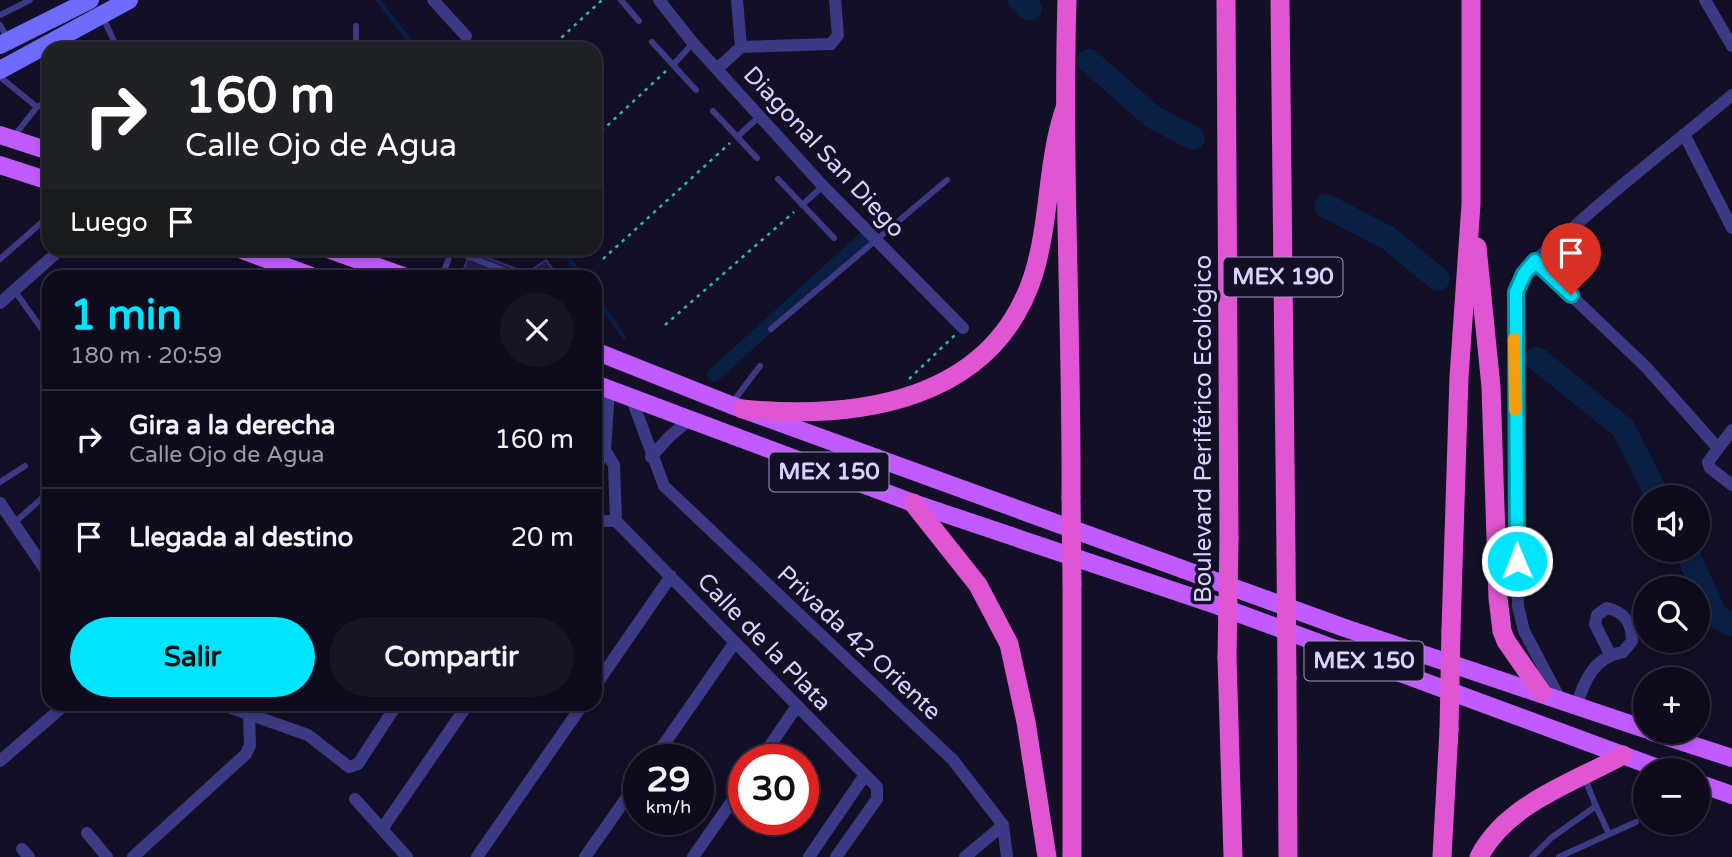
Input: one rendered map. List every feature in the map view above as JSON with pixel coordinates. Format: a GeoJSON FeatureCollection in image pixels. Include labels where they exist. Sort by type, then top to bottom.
{"type":"FeatureCollection","features":[{"type":"Feature","properties":{"kind":"highway"},"geometry":{"type":"LineString","coordinates":[[1067,0],[1063,110],[1072,370],[1072,857]]}},
{"type":"Feature","properties":{"kind":"highway","name":"Boulevard Periférico Ecológico"},"geometry":{"type":"LineString","coordinates":[[1226,0],[1227,657],[1233,857]]}},
{"type":"Feature","properties":{"kind":"highway","name":"MEX 190"},"geometry":{"type":"LineString","coordinates":[[1280,0],[1288,857]]}},
{"type":"Feature","properties":{"kind":"highway"},"geometry":{"type":"LineString","coordinates":[[1442,857],[1449,730],[1458,377],[1471,204],[1471,0]]}},
{"type":"Feature","properties":{"kind":"highway"},"geometry":{"type":"LineString","coordinates":[[737,407],[804,412],[880,406],[936,386],[985,352],[1011,320],[1034,274],[1042,234],[1053,144],[1063,110]]}},
{"type":"Feature","properties":{"kind":"highway"},"geometry":{"type":"LineString","coordinates":[[1471,204],[1491,387],[1502,631],[1542,693]]}},
{"type":"Feature","properties":{"kind":"highway"},"geometry":{"type":"LineString","coordinates":[[913,503],[978,585],[1009,644],[1020,687],[1047,857]]}},
{"type":"Feature","properties":{"kind":"highway"},"geometry":{"type":"LineString","coordinates":[[1479,857],[1497,830],[1519,812],[1623,755]]}},
{"type":"Feature","properties":{"kind":"main road"},"geometry":{"type":"LineString","coordinates":[[3,37],[90,0]]}},
{"type":"Feature","properties":{"kind":"main road"},"geometry":{"type":"LineString","coordinates":[[50,42],[115,6]]}},
{"type":"Feature","properties":{"kind":"main road"},"geometry":{"type":"LineString","coordinates":[[0,70],[42,47]]}},
{"type":"Feature","properties":{"kind":"main road"},"geometry":{"type":"LineString","coordinates":[[6,137],[42,149]]}},
{"type":"Feature","properties":{"kind":"main road"},"geometry":{"type":"LineString","coordinates":[[0,165],[42,179]]}},
{"type":"Feature","properties":{"kind":"main road"},"geometry":{"type":"LineString","coordinates":[[251,256],[276,270]]}},
{"type":"Feature","properties":{"kind":"main road"},"geometry":{"type":"LineString","coordinates":[[359,256],[390,270]]}},
{"type":"Feature","properties":{"kind":"main road","name":"MEX 150"},"geometry":{"type":"LineString","coordinates":[[602,354],[737,407],[1342,627],[1633,725]]}},
{"type":"Feature","properties":{"kind":"main road","name":"MEX 150"},"geometry":{"type":"LineString","coordinates":[[602,386],[913,503],[1216,604],[1633,759]]}},
{"type":"Feature","properties":{"kind":"main road"},"geometry":{"type":"LineString","coordinates":[[1703,744],[1732,758]]}},
{"type":"Feature","properties":{"kind":"main road"},"geometry":{"type":"LineString","coordinates":[[1710,787],[1732,795]]}},
{"type":"Feature","properties":{"kind":"street"},"geometry":{"type":"LineString","coordinates":[[433,0],[466,36]]}},
{"type":"Feature","properties":{"kind":"street","name":"Diagonal San Diego"},"geometry":{"type":"LineString","coordinates":[[659,0],[692,43],[761,115],[823,186],[962,328]]}},
{"type":"Feature","properties":{"kind":"street"},"geometry":{"type":"LineString","coordinates":[[737,0],[741,47]]}},
{"type":"Feature","properties":{"kind":"street"},"geometry":{"type":"LineString","coordinates":[[717,69],[741,47],[831,44],[838,35],[835,0]]}},
{"type":"Feature","properties":{"kind":"street"},"geometry":{"type":"LineString","coordinates":[[1705,0],[1732,46]]}},
{"type":"Feature","properties":{"kind":"street"},"geometry":{"type":"LineString","coordinates":[[1610,654],[1590,673],[1569,704],[1524,631],[1518,606],[1514,301],[1524,274],[1535,261],[1684,134],[1730,100]]}},
{"type":"Feature","properties":{"kind":"street"},"geometry":{"type":"LineString","coordinates":[[1684,134],[1732,228]]}},
{"type":"Feature","properties":{"kind":"street"},"geometry":{"type":"LineString","coordinates":[[0,303],[53,256]]}},
{"type":"Feature","properties":{"kind":"street"},"geometry":{"type":"LineString","coordinates":[[1535,261],[1646,367],[1717,447]]}},
{"type":"Feature","properties":{"kind":"street"},"geometry":{"type":"LineString","coordinates":[[602,386],[605,450],[614,465],[616,521],[602,522]]}},
{"type":"Feature","properties":{"kind":"street","name":"Privada 42 Oriente"},"geometry":{"type":"LineString","coordinates":[[631,397],[651,457],[664,485],[953,760],[1003,825]]}},
{"type":"Feature","properties":{"kind":"street"},"geometry":{"type":"LineString","coordinates":[[651,457],[668,437],[689,420]]}},
{"type":"Feature","properties":{"kind":"street"},"geometry":{"type":"LineString","coordinates":[[1732,430],[1708,462],[1710,468],[1732,485]]}},
{"type":"Feature","properties":{"kind":"street"},"geometry":{"type":"LineString","coordinates":[[602,456],[605,450]]}},
{"type":"Feature","properties":{"kind":"street"},"geometry":{"type":"LineString","coordinates":[[0,503],[42,565]]}},
{"type":"Feature","properties":{"kind":"street","name":"Calle de la Plata"},"geometry":{"type":"LineString","coordinates":[[616,521],[877,787],[877,799],[836,857]]}},
{"type":"Feature","properties":{"kind":"street"},"geometry":{"type":"LineString","coordinates":[[602,676],[671,576]]}},
{"type":"Feature","properties":{"kind":"street"},"geometry":{"type":"LineString","coordinates":[[664,744],[735,642]]}},
{"type":"Feature","properties":{"kind":"street"},"geometry":{"type":"LineString","coordinates":[[771,744],[797,706]]}},
{"type":"Feature","properties":{"kind":"street"},"geometry":{"type":"LineString","coordinates":[[0,761],[58,711]]}},
{"type":"Feature","properties":{"kind":"street"},"geometry":{"type":"LineString","coordinates":[[240,711],[308,735],[349,767],[358,764],[392,711]]}},
{"type":"Feature","properties":{"kind":"street"},"geometry":{"type":"LineString","coordinates":[[382,829],[463,711]]}},
{"type":"Feature","properties":{"kind":"street"},"geometry":{"type":"LineString","coordinates":[[477,857],[578,711]]}},
{"type":"Feature","properties":{"kind":"street"},"geometry":{"type":"LineString","coordinates":[[133,857],[246,754],[250,745],[249,714]]}},
{"type":"Feature","properties":{"kind":"street"},"geometry":{"type":"LineString","coordinates":[[809,857],[865,775]]}},
{"type":"Feature","properties":{"kind":"street"},"geometry":{"type":"LineString","coordinates":[[355,799],[407,857]]}},
{"type":"Feature","properties":{"kind":"street"},"geometry":{"type":"LineString","coordinates":[[585,857],[623,803]]}},
{"type":"Feature","properties":{"kind":"street"},"geometry":{"type":"LineString","coordinates":[[693,857],[728,807]]}},
{"type":"Feature","properties":{"kind":"street"},"geometry":{"type":"LineString","coordinates":[[965,857],[1003,825]]}},
{"type":"Feature","properties":{"kind":"street"},"geometry":{"type":"LineString","coordinates":[[1003,825],[1007,857]]}},
{"type":"Feature","properties":{"kind":"street"},"geometry":{"type":"LineString","coordinates":[[87,833],[107,857]]}},
{"type":"Feature","properties":{"kind":"lane"},"geometry":{"type":"LineString","coordinates":[[0,15],[30,0]]}},
{"type":"Feature","properties":{"kind":"lane"},"geometry":{"type":"LineString","coordinates":[[621,0],[639,21]]}},
{"type":"Feature","properties":{"kind":"lane"},"geometry":{"type":"LineString","coordinates":[[115,6],[118,42]]}},
{"type":"Feature","properties":{"kind":"lane"},"geometry":{"type":"LineString","coordinates":[[356,26],[356,42]]}},
{"type":"Feature","properties":{"kind":"lane"},"geometry":{"type":"LineString","coordinates":[[652,42],[696,90]]}},
{"type":"Feature","properties":{"kind":"lane"},"geometry":{"type":"LineString","coordinates":[[674,64],[692,43]]}},
{"type":"Feature","properties":{"kind":"lane"},"geometry":{"type":"LineString","coordinates":[[0,77],[37,107]]}},
{"type":"Feature","properties":{"kind":"lane"},"geometry":{"type":"LineString","coordinates":[[6,137],[42,104]]}},
{"type":"Feature","properties":{"kind":"lane"},"geometry":{"type":"LineString","coordinates":[[713,111],[757,158]]}},
{"type":"Feature","properties":{"kind":"lane"},"geometry":{"type":"LineString","coordinates":[[738,136],[761,115]]}},
{"type":"Feature","properties":{"kind":"lane"},"geometry":{"type":"LineString","coordinates":[[778,179],[834,239]]}},
{"type":"Feature","properties":{"kind":"lane"},"geometry":{"type":"LineString","coordinates":[[771,329],[947,180]]}},
{"type":"Feature","properties":{"kind":"lane"},"geometry":{"type":"LineString","coordinates":[[802,205],[823,186]]}},
{"type":"Feature","properties":{"kind":"lane"},"geometry":{"type":"LineString","coordinates":[[0,259],[42,222]]}},
{"type":"Feature","properties":{"kind":"lane"},"geometry":{"type":"LineString","coordinates":[[467,256],[504,270]]}},
{"type":"Feature","properties":{"kind":"lane"},"geometry":{"type":"LineString","coordinates":[[15,290],[42,329]]}},
{"type":"Feature","properties":{"kind":"lane"},"geometry":{"type":"LineString","coordinates":[[737,407],[760,366]]}},
{"type":"Feature","properties":{"kind":"lane"},"geometry":{"type":"LineString","coordinates":[[0,482],[25,466]]}},
{"type":"Feature","properties":{"kind":"lane"},"geometry":{"type":"LineString","coordinates":[[14,523],[42,498]]}},
{"type":"Feature","properties":{"kind":"lane"},"geometry":{"type":"LineString","coordinates":[[1584,777],[1608,832]]}},
{"type":"Feature","properties":{"kind":"lane"},"geometry":{"type":"LineString","coordinates":[[1532,857],[1551,838],[1596,806]]}},
{"type":"Feature","properties":{"kind":"lane"},"geometry":{"type":"LineString","coordinates":[[1559,857],[1608,832],[1633,823]]}},
{"type":"Feature","properties":{"kind":"path"},"geometry":{"type":"LineString","coordinates":[[557,42],[602,0]]}},
{"type":"Feature","properties":{"kind":"path"},"geometry":{"type":"LineString","coordinates":[[602,130],[674,64]]}},
{"type":"Feature","properties":{"kind":"path"},"geometry":{"type":"LineString","coordinates":[[603,259],[738,136]]}},
{"type":"Feature","properties":{"kind":"path"},"geometry":{"type":"LineString","coordinates":[[665,325],[802,205]]}},
{"type":"Feature","properties":{"kind":"path"},"geometry":{"type":"LineString","coordinates":[[908,380],[962,328]]}},
{"type":"Feature","properties":{"kind":"building"},"geometry":{"type":"Polygon","coordinates":[[[469,256],[489,256],[488,258],[519,270],[463,270],[469,256]]]}},
{"type":"Feature","properties":{"kind":"building"},"geometry":{"type":"Polygon","coordinates":[[[546,260],[554,270],[531,270],[546,260]]]}},
{"type":"Feature","properties":{"kind":"waterway"},"geometry":{"type":"LineString","coordinates":[[378,0],[411,42]]}},
{"type":"Feature","properties":{"kind":"waterway"},"geometry":{"type":"LineString","coordinates":[[1020,0],[1030,9]]}},
{"type":"Feature","properties":{"kind":"waterway"},"geometry":{"type":"LineString","coordinates":[[1089,61],[1153,117],[1193,138]]}},
{"type":"Feature","properties":{"kind":"waterway"},"geometry":{"type":"LineString","coordinates":[[1326,206],[1388,238],[1438,279]]}},
{"type":"Feature","properties":{"kind":"waterway"},"geometry":{"type":"LineString","coordinates":[[714,375],[865,238]]}},
{"type":"Feature","properties":{"kind":"waterway"},"geometry":{"type":"LineString","coordinates":[[567,256],[577,270]]}},
{"type":"Feature","properties":{"kind":"waterway"},"geometry":{"type":"LineString","coordinates":[[602,306],[624,337]]}},
{"type":"Feature","properties":{"kind":"waterway"},"geometry":{"type":"LineString","coordinates":[[1537,359],[1623,428],[1652,485]]}},
{"type":"Feature","properties":{"kind":"waterway"},"geometry":{"type":"LineString","coordinates":[[1691,562],[1716,617],[1732,624]]}},
{"type":"Feature","properties":{"kind":"slow traffic"},"geometry":{"type":"LineString","coordinates":[[1514,339],[1515,410]]}},
{"type":"Feature","properties":{"kind":"route"},"geometry":{"type":"LineString","coordinates":[[1517,561],[1514,301],[1519,283],[1535,261],[1571,295]]}}]}
